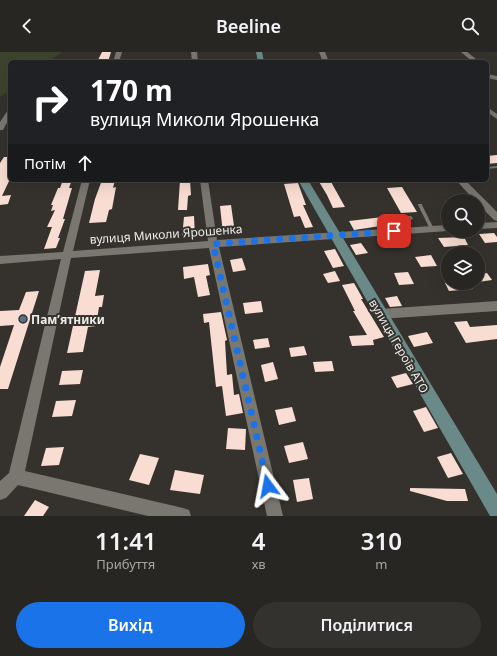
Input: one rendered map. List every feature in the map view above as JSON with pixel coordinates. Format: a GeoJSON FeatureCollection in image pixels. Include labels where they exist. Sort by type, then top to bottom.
{"type":"FeatureCollection","features":[{"type":"Feature","properties":{"kind":"street"},"geometry":{"type":"LineString","coordinates":[[464,52],[474,60]]}},
{"type":"Feature","properties":{"kind":"street"},"geometry":{"type":"LineString","coordinates":[[489,111],[497,117]]}},
{"type":"Feature","properties":{"kind":"street"},"geometry":{"type":"LineString","coordinates":[[0,128],[8,114]]}},
{"type":"Feature","properties":{"kind":"street"},"geometry":{"type":"LineString","coordinates":[[0,492],[16,477],[67,255],[85,182]]}},
{"type":"Feature","properties":{"kind":"street"},"geometry":{"type":"LineString","coordinates":[[204,182],[213,244],[275,516]]}},
{"type":"Feature","properties":{"kind":"street","name":"вулиця Героїв АТО"},"geometry":{"type":"LineString","coordinates":[[304,182],[380,314],[497,511]]}},
{"type":"Feature","properties":{"kind":"street"},"geometry":{"type":"LineString","coordinates":[[462,182],[497,218]]}},
{"type":"Feature","properties":{"kind":"street"},"geometry":{"type":"LineString","coordinates":[[485,226],[497,225]]}},
{"type":"Feature","properties":{"kind":"street","name":"вулиця Миколи Ярошенка"},"geometry":{"type":"LineString","coordinates":[[0,260],[441,228]]}},
{"type":"Feature","properties":{"kind":"street"},"geometry":{"type":"LineString","coordinates":[[380,314],[497,306]]}},
{"type":"Feature","properties":{"kind":"street"},"geometry":{"type":"LineString","coordinates":[[16,477],[183,516]]}},
{"type":"Feature","properties":{"kind":"lane"},"geometry":{"type":"LineString","coordinates":[[420,205],[432,229]]}},
{"type":"Feature","properties":{"kind":"lane"},"geometry":{"type":"LineString","coordinates":[[409,230],[403,218],[411,218]]}},
{"type":"Feature","properties":{"kind":"green space"},"geometry":{"type":"Polygon","coordinates":[[[0,52],[62,52],[51,60],[8,60],[8,91],[0,97],[0,52]]]}},
{"type":"Feature","properties":{"kind":"building"},"geometry":{"type":"Polygon","coordinates":[[[102,52],[111,52],[109,60],[98,60],[102,52]]]}},
{"type":"Feature","properties":{"kind":"building"},"geometry":{"type":"Polygon","coordinates":[[[497,155],[497,163],[489,164],[489,156],[497,155]]]}},
{"type":"Feature","properties":{"kind":"building"},"geometry":{"type":"Polygon","coordinates":[[[4,157],[8,157],[9,182],[2,196],[11,195],[8,204],[0,205],[0,163],[4,157]]]}},
{"type":"Feature","properties":{"kind":"building"},"geometry":{"type":"Polygon","coordinates":[[[62,182],[71,182],[69,188],[72,188],[63,219],[65,219],[56,248],[44,249],[52,227],[47,227],[55,210],[51,211],[53,205],[51,205],[58,188],[60,188],[62,182]]]}},
{"type":"Feature","properties":{"kind":"building"},"geometry":{"type":"Polygon","coordinates":[[[101,182],[114,182],[113,188],[116,187],[112,209],[109,210],[106,222],[89,223],[101,182]]]}},
{"type":"Feature","properties":{"kind":"building"},"geometry":{"type":"Polygon","coordinates":[[[180,182],[190,182],[191,195],[188,196],[187,210],[178,210],[180,182]]]}},
{"type":"Feature","properties":{"kind":"building"},"geometry":{"type":"Polygon","coordinates":[[[319,182],[331,182],[345,207],[333,208],[319,182]]]}},
{"type":"Feature","properties":{"kind":"building"},"geometry":{"type":"Polygon","coordinates":[[[298,183],[306,205],[303,205],[313,227],[305,228],[300,216],[294,217],[284,184],[298,183]]]}},
{"type":"Feature","properties":{"kind":"building"},"geometry":{"type":"Polygon","coordinates":[[[402,187],[417,212],[401,213],[387,188],[402,187]]]}},
{"type":"Feature","properties":{"kind":"building"},"geometry":{"type":"Polygon","coordinates":[[[231,205],[235,233],[223,234],[220,206],[231,205]]]}},
{"type":"Feature","properties":{"kind":"building"},"geometry":{"type":"Polygon","coordinates":[[[194,216],[195,237],[182,238],[184,217],[194,216]]]}},
{"type":"Feature","properties":{"kind":"building"},"geometry":{"type":"Polygon","coordinates":[[[383,217],[387,225],[354,230],[349,221],[383,217]]]}},
{"type":"Feature","properties":{"kind":"building"},"geometry":{"type":"Polygon","coordinates":[[[494,233],[497,237],[497,242],[485,243],[482,238],[485,238],[485,234],[494,233]]]}},
{"type":"Feature","properties":{"kind":"building"},"geometry":{"type":"Polygon","coordinates":[[[438,238],[464,238],[468,245],[443,246],[438,238]]]}},
{"type":"Feature","properties":{"kind":"building"},"geometry":{"type":"Polygon","coordinates":[[[361,243],[368,253],[356,255],[350,245],[361,243]]]}},
{"type":"Feature","properties":{"kind":"building"},"geometry":{"type":"Polygon","coordinates":[[[335,249],[344,266],[333,268],[324,251],[335,249]]]}},
{"type":"Feature","properties":{"kind":"building"},"geometry":{"type":"Polygon","coordinates":[[[431,255],[437,266],[421,267],[415,257],[431,255]]]}},
{"type":"Feature","properties":{"kind":"building"},"geometry":{"type":"Polygon","coordinates":[[[242,258],[246,270],[233,272],[230,260],[242,258]]]}},
{"type":"Feature","properties":{"kind":"building"},"geometry":{"type":"Polygon","coordinates":[[[208,264],[210,275],[206,276],[210,295],[198,297],[194,277],[184,279],[183,267],[208,264]]]}},
{"type":"Feature","properties":{"kind":"building"},"geometry":{"type":"Polygon","coordinates":[[[100,270],[95,296],[104,295],[102,307],[99,307],[96,326],[88,327],[83,352],[67,353],[85,271],[100,270]]]}},
{"type":"Feature","properties":{"kind":"building"},"geometry":{"type":"Polygon","coordinates":[[[335,271],[340,281],[328,283],[323,274],[335,271]]]}},
{"type":"Feature","properties":{"kind":"building"},"geometry":{"type":"Polygon","coordinates":[[[408,272],[414,284],[399,285],[394,273],[408,272]]]}},
{"type":"Feature","properties":{"kind":"building"},"geometry":{"type":"Polygon","coordinates":[[[485,273],[487,273],[492,280],[485,281],[485,273]]]}},
{"type":"Feature","properties":{"kind":"building"},"geometry":{"type":"Polygon","coordinates":[[[354,283],[363,299],[361,299],[384,337],[373,340],[374,345],[352,346],[349,336],[367,335],[353,311],[355,311],[342,285],[354,283]]]}},
{"type":"Feature","properties":{"kind":"building"},"geometry":{"type":"Polygon","coordinates":[[[39,291],[8,389],[0,389],[0,367],[14,325],[0,326],[0,311],[19,310],[26,292],[39,291]]]}},
{"type":"Feature","properties":{"kind":"building"},"geometry":{"type":"Polygon","coordinates":[[[397,296],[402,306],[390,307],[385,298],[397,296]]]}},
{"type":"Feature","properties":{"kind":"building"},"geometry":{"type":"Polygon","coordinates":[[[261,301],[263,312],[245,314],[243,303],[261,301]]]}},
{"type":"Feature","properties":{"kind":"building"},"geometry":{"type":"Polygon","coordinates":[[[221,312],[227,340],[225,341],[227,375],[232,374],[234,395],[239,394],[243,413],[226,416],[222,386],[216,387],[209,322],[204,323],[203,314],[221,312]]]}},
{"type":"Feature","properties":{"kind":"building"},"geometry":{"type":"Polygon","coordinates":[[[467,321],[470,327],[497,325],[497,339],[466,343],[454,322],[467,321]]]}},
{"type":"Feature","properties":{"kind":"building"},"geometry":{"type":"Polygon","coordinates":[[[427,332],[433,343],[414,347],[408,336],[427,332]]]}},
{"type":"Feature","properties":{"kind":"building"},"geometry":{"type":"Polygon","coordinates":[[[268,338],[270,347],[255,349],[253,340],[268,338]]]}},
{"type":"Feature","properties":{"kind":"building"},"geometry":{"type":"Polygon","coordinates":[[[304,346],[307,355],[291,357],[289,348],[304,346]]]}},
{"type":"Feature","properties":{"kind":"building"},"geometry":{"type":"Polygon","coordinates":[[[332,361],[334,371],[315,372],[313,362],[332,361]]]}},
{"type":"Feature","properties":{"kind":"building"},"geometry":{"type":"Polygon","coordinates":[[[273,362],[278,379],[265,382],[261,365],[273,362]]]}},
{"type":"Feature","properties":{"kind":"building"},"geometry":{"type":"Polygon","coordinates":[[[83,370],[80,384],[59,385],[62,371],[83,370]]]}},
{"type":"Feature","properties":{"kind":"building"},"geometry":{"type":"Polygon","coordinates":[[[406,373],[413,384],[397,388],[391,377],[406,373]]]}},
{"type":"Feature","properties":{"kind":"building"},"geometry":{"type":"Polygon","coordinates":[[[76,400],[72,416],[52,417],[56,401],[76,400]]]}},
{"type":"Feature","properties":{"kind":"building"},"geometry":{"type":"Polygon","coordinates":[[[292,407],[296,421],[279,425],[275,410],[292,407]]]}},
{"type":"Feature","properties":{"kind":"building"},"geometry":{"type":"Polygon","coordinates":[[[426,407],[438,428],[424,432],[413,411],[426,407]]]}},
{"type":"Feature","properties":{"kind":"building"},"geometry":{"type":"Polygon","coordinates":[[[228,428],[246,429],[245,450],[226,449],[228,428]]]}},
{"type":"Feature","properties":{"kind":"building"},"geometry":{"type":"Polygon","coordinates":[[[303,442],[308,459],[289,463],[284,446],[303,442]]]}},
{"type":"Feature","properties":{"kind":"building"},"geometry":{"type":"Polygon","coordinates":[[[64,447],[59,465],[41,466],[46,448],[64,447]]]}},
{"type":"Feature","properties":{"kind":"building"},"geometry":{"type":"Polygon","coordinates":[[[451,453],[463,474],[448,478],[437,457],[451,453]]]}},
{"type":"Feature","properties":{"kind":"building"},"geometry":{"type":"Polygon","coordinates":[[[140,454],[159,458],[149,485],[129,480],[140,454]]]}},
{"type":"Feature","properties":{"kind":"building"},"geometry":{"type":"Polygon","coordinates":[[[175,470],[204,475],[200,494],[170,490],[175,470]]]}},
{"type":"Feature","properties":{"kind":"building"},"geometry":{"type":"Polygon","coordinates":[[[309,478],[313,499],[297,502],[293,480],[309,478]]]}},
{"type":"Feature","properties":{"kind":"building"},"geometry":{"type":"Polygon","coordinates":[[[410,488],[465,489],[468,501],[447,501],[410,491],[410,488]]]}},
{"type":"Feature","properties":{"kind":"building"},"geometry":{"type":"Polygon","coordinates":[[[35,500],[49,507],[43,516],[24,516],[35,500]]]}},
{"type":"Feature","properties":{"kind":"place","name":"Памʼятники"},"geometry":{"type":"Point","coordinates":[23,319]}},
{"type":"Feature","properties":{"kind":"route"},"geometry":{"type":"LineString","coordinates":[[268,486],[213,244],[394,231]]}}]}
